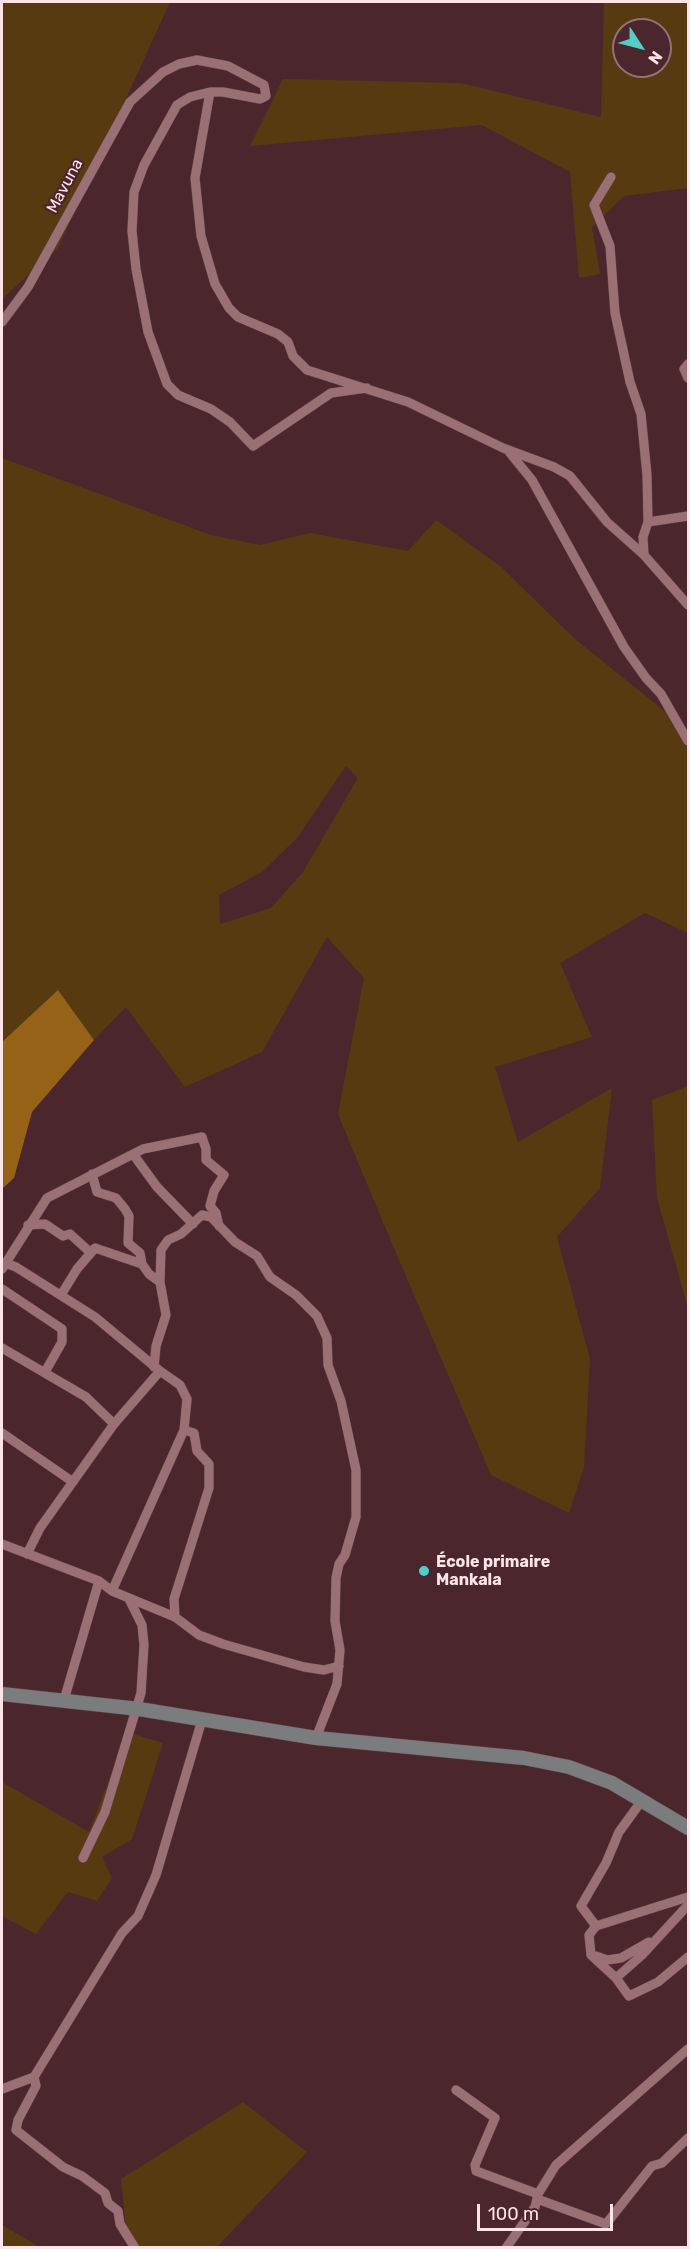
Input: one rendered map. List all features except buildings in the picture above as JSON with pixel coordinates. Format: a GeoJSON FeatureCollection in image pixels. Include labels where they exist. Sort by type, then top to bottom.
{"type":"FeatureCollection","features":[{"type":"Feature","properties":{"kind":"street","name":"Mavuna"},"geometry":{"type":"LineString","coordinates":[[2,322],[28,287],[130,102],[163,72],[178,64],[197,60],[228,66],[264,85],[266,96],[260,99],[224,92],[210,93]]}},
{"type":"Feature","properties":{"kind":"street"},"geometry":{"type":"LineString","coordinates":[[367,388],[331,393],[252,446],[230,422],[212,409],[178,395],[167,384],[148,332],[136,269],[132,231],[134,192],[144,165],[177,105],[190,97],[210,93],[195,178],[201,236],[215,284],[229,308],[238,317],[278,334],[288,342],[293,356],[307,370],[367,388],[408,402],[503,448],[554,467],[570,477],[607,522],[644,555],[688,604]]}},
{"type":"Feature","properties":{"kind":"street"},"geometry":{"type":"LineString","coordinates":[[611,177],[594,205],[610,246],[615,313],[630,382],[641,414],[647,475],[648,522],[643,537],[644,555]]}},
{"type":"Feature","properties":{"kind":"street"},"geometry":{"type":"LineString","coordinates":[[688,364],[684,369],[688,378]]}},
{"type":"Feature","properties":{"kind":"street"},"geometry":{"type":"LineString","coordinates":[[503,448],[515,458],[532,480],[624,647],[646,678],[661,694],[688,741]]}},
{"type":"Feature","properties":{"kind":"street"},"geometry":{"type":"LineString","coordinates":[[648,522],[688,516]]}},
{"type":"Feature","properties":{"kind":"street"},"geometry":{"type":"LineString","coordinates":[[112,1591],[184,1430],[187,1399],[180,1385],[157,1369],[95,1317],[61,1295],[3,1266],[47,1198],[133,1154],[202,1137],[206,1149],[206,1160],[224,1175],[214,1191],[210,1206],[216,1213],[221,1229]]}},
{"type":"Feature","properties":{"kind":"street"},"geometry":{"type":"LineString","coordinates":[[133,1154],[158,1187],[193,1224]]}},
{"type":"Feature","properties":{"kind":"street"},"geometry":{"type":"LineString","coordinates":[[92,1174],[97,1192],[116,1198],[125,1209],[129,1216],[128,1244],[140,1253],[142,1264],[160,1282]]}},
{"type":"Feature","properties":{"kind":"street"},"geometry":{"type":"LineString","coordinates":[[157,1369],[154,1356],[166,1315],[159,1264],[163,1245],[193,1224],[201,1215],[211,1217],[221,1229],[256,1256],[270,1277],[296,1295],[317,1316],[327,1338],[328,1365],[341,1401],[356,1470],[356,1517],[336,1578],[335,1622],[339,1666],[336,1684],[316,1738]]}},
{"type":"Feature","properties":{"kind":"street"},"geometry":{"type":"LineString","coordinates":[[28,1225],[45,1224],[63,1236],[70,1234],[91,1253]]}},
{"type":"Feature","properties":{"kind":"street"},"geometry":{"type":"LineString","coordinates":[[61,1295],[91,1253],[100,1247],[128,1262],[142,1264]]}},
{"type":"Feature","properties":{"kind":"street"},"geometry":{"type":"LineString","coordinates":[[2,1289],[62,1329],[62,1342],[45,1372]]}},
{"type":"Feature","properties":{"kind":"street"},"geometry":{"type":"LineString","coordinates":[[2,1348],[86,1397],[114,1424]]}},
{"type":"Feature","properties":{"kind":"street"},"geometry":{"type":"LineString","coordinates":[[27,1554],[40,1528],[114,1424],[157,1369]]}},
{"type":"Feature","properties":{"kind":"street"},"geometry":{"type":"LineString","coordinates":[[175,1617],[174,1599],[209,1488],[208,1464],[196,1451],[194,1433],[184,1430]]}},
{"type":"Feature","properties":{"kind":"street"},"geometry":{"type":"LineString","coordinates":[[2,1433],[73,1482]]}},
{"type":"Feature","properties":{"kind":"street"},"geometry":{"type":"LineString","coordinates":[[2,1544],[99,1581],[112,1591],[175,1617],[199,1635],[223,1644],[304,1667],[324,1670],[339,1666]]}},
{"type":"Feature","properties":{"kind":"street"},"geometry":{"type":"LineString","coordinates":[[64,1700],[99,1581]]}},
{"type":"Feature","properties":{"kind":"street"},"geometry":{"type":"LineString","coordinates":[[83,1858],[105,1812],[139,1709],[144,1646],[142,1625],[129,1599]]}},
{"type":"Feature","properties":{"kind":"street"},"geometry":{"type":"LineString","coordinates":[[2,1694],[139,1709],[316,1738],[524,1758],[569,1767],[644,1799],[688,1828]]}},
{"type":"Feature","properties":{"kind":"street"},"geometry":{"type":"LineString","coordinates":[[2,2089],[34,2077],[122,1933],[143,1905],[169,1836],[202,1720]]}},
{"type":"Feature","properties":{"kind":"street"},"geometry":{"type":"LineString","coordinates":[[596,1926],[581,1906],[606,1863],[619,1832],[644,1799]]}},
{"type":"Feature","properties":{"kind":"street"},"geometry":{"type":"LineString","coordinates":[[688,1897],[596,1926],[589,1935],[591,1955],[616,1978],[629,1996],[658,1982],[688,1957]]}},
{"type":"Feature","properties":{"kind":"street"},"geometry":{"type":"LineString","coordinates":[[616,1978],[642,1955],[688,1905]]}},
{"type":"Feature","properties":{"kind":"street"},"geometry":{"type":"LineString","coordinates":[[591,1955],[607,1960],[621,1958],[640,1949],[664,1931]]}},
{"type":"Feature","properties":{"kind":"street"},"geometry":{"type":"LineString","coordinates":[[507,2247],[535,2207],[556,2165],[688,2049]]}},
{"type":"Feature","properties":{"kind":"street"},"geometry":{"type":"LineString","coordinates":[[34,2077],[36,2086],[18,2120],[16,2130],[63,2167],[82,2176],[105,2193],[108,2203],[118,2211],[120,2224],[135,2247]]}},
{"type":"Feature","properties":{"kind":"street"},"geometry":{"type":"LineString","coordinates":[[456,2090],[495,2118],[475,2165],[476,2171],[606,2224],[652,2166],[662,2163],[688,2138]]}},
{"type":"Feature","properties":{"kind":"shaded area"},"geometry":{"type":"Polygon","coordinates":[[[2,2],[170,2],[58,248],[2,299],[2,2]]]}},
{"type":"Feature","properties":{"kind":"shaded area"},"geometry":{"type":"Polygon","coordinates":[[[604,2],[688,2],[688,188],[624,196],[592,227],[600,274],[579,278],[570,172],[482,125],[250,146],[283,79],[461,83],[601,117],[604,2]]]}},
{"type":"Feature","properties":{"kind":"shaded area"},"geometry":{"type":"Polygon","coordinates":[[[2,458],[211,535],[260,545],[310,533],[408,551],[436,520],[500,566],[575,639],[688,730],[688,933],[645,913],[560,963],[592,1037],[495,1067],[518,1142],[612,1088],[600,1188],[557,1237],[590,1359],[584,1467],[569,1513],[491,1475],[385,1227],[338,1114],[364,978],[327,937],[262,1052],[185,1087],[126,1007],[94,1040],[58,990],[2,1042],[2,458]],[[346,766],[297,838],[262,872],[219,895],[220,924],[271,908],[303,872],[358,778],[346,766]]]}},
{"type":"Feature","properties":{"kind":"shaded area"},"geometry":{"type":"Polygon","coordinates":[[[58,990],[94,1040],[32,1112],[14,1178],[2,1189],[2,1042],[58,990]]]}},
{"type":"Feature","properties":{"kind":"shaded area"},"geometry":{"type":"Polygon","coordinates":[[[688,1086],[688,1308],[657,1198],[652,1100],[688,1086]]]}},
{"type":"Feature","properties":{"kind":"shaded area"},"geometry":{"type":"Polygon","coordinates":[[[127,1732],[163,1743],[132,1839],[102,1857],[112,1878],[97,1901],[68,1892],[36,1934],[2,1916],[2,1782],[89,1832],[127,1732]]]}},
{"type":"Feature","properties":{"kind":"shaded area"},"geometry":{"type":"Polygon","coordinates":[[[243,2102],[307,2152],[217,2247],[128,2247],[121,2179],[243,2102]]]}},
{"type":"Feature","properties":{"kind":"shaded area"},"geometry":{"type":"Polygon","coordinates":[[[2,2225],[38,2246],[50,2247],[2,2247],[2,2225]]]}},
{"type":"Feature","properties":{"kind":"place","name":"École primaire Mankala"},"geometry":{"type":"Point","coordinates":[424,1571]}}]}
